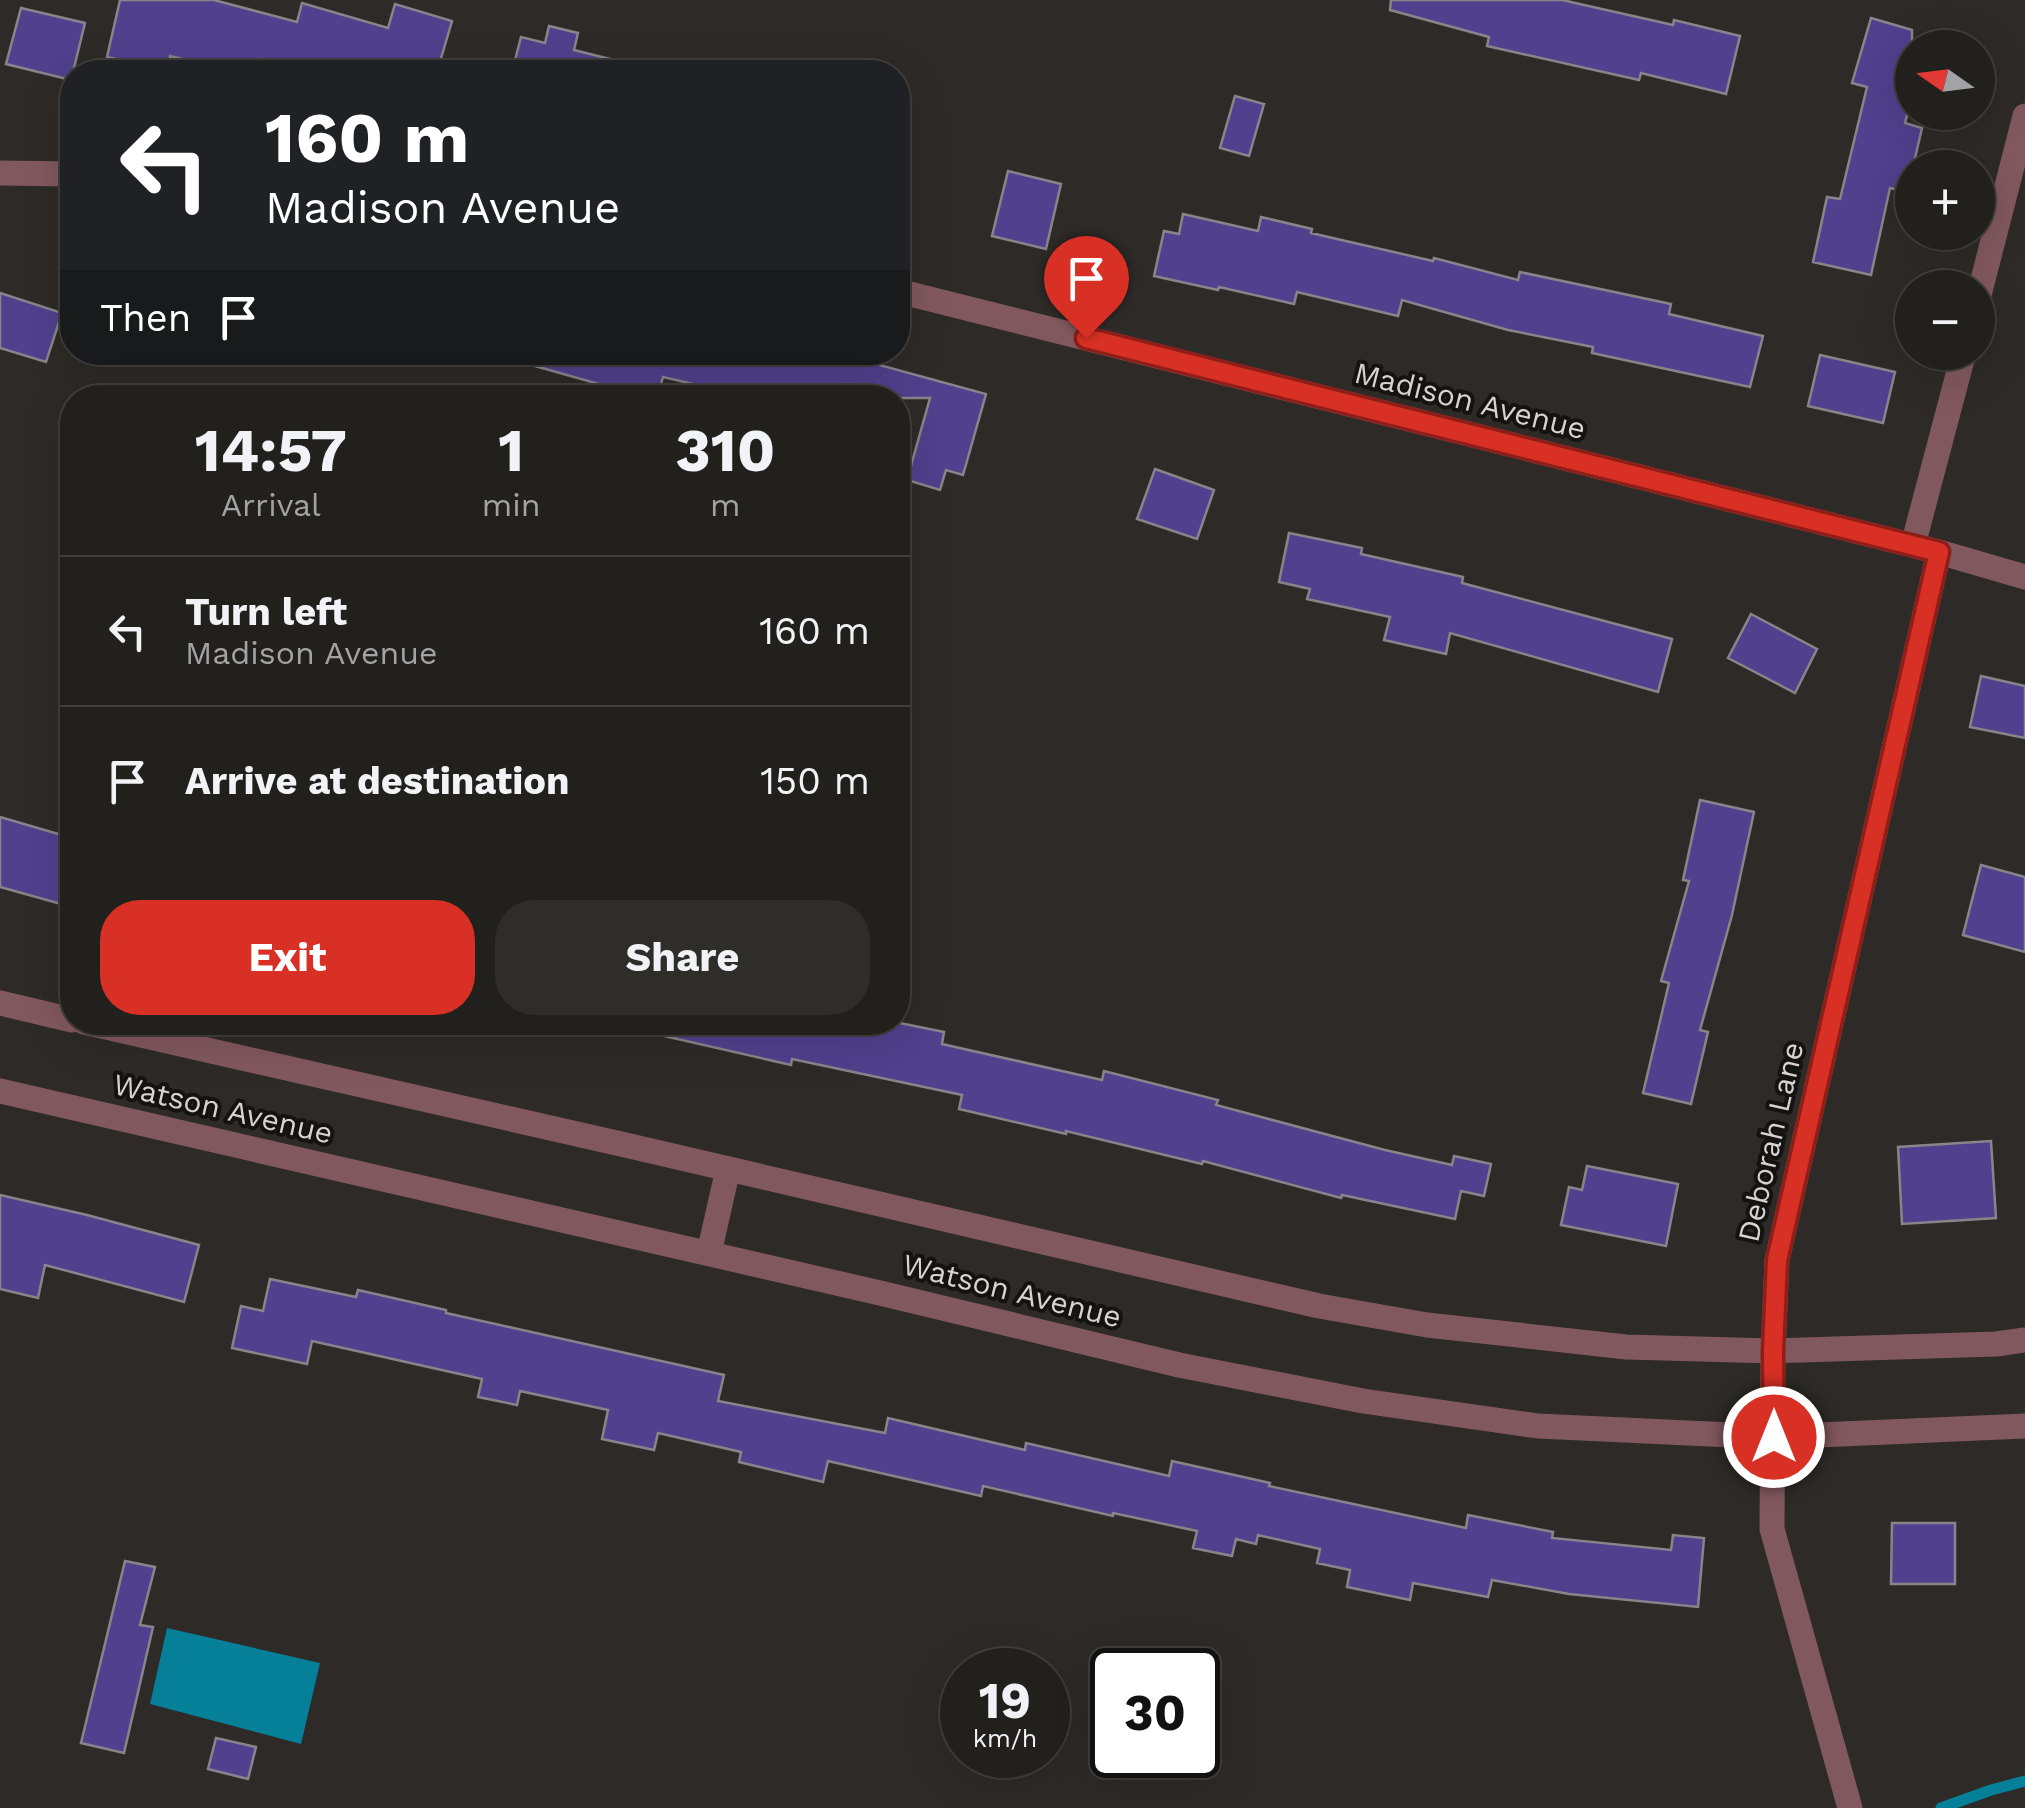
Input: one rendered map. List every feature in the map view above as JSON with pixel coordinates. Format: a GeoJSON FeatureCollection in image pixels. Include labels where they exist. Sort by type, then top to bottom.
{"type":"FeatureCollection","features":[{"type":"Feature","properties":{"kind":"street"},"geometry":{"type":"LineString","coordinates":[[1985,270],[2025,116]]}},
{"type":"Feature","properties":{"kind":"street"},"geometry":{"type":"LineString","coordinates":[[0,173],[60,174]]}},
{"type":"Feature","properties":{"kind":"street","name":"Madison Avenue"},"geometry":{"type":"LineString","coordinates":[[910,293],[2025,576]]}},
{"type":"Feature","properties":{"kind":"street"},"geometry":{"type":"LineString","coordinates":[[1913,546],[1959,370]]}},
{"type":"Feature","properties":{"kind":"street","name":"Deborah Lane"},"geometry":{"type":"LineString","coordinates":[[1850,1808],[1772,1530],[1777,1260],[1939,552]]}},
{"type":"Feature","properties":{"kind":"street"},"geometry":{"type":"LineString","coordinates":[[0,1003],[60,1017]]}},
{"type":"Feature","properties":{"kind":"street","name":"Watson Avenue"},"geometry":{"type":"LineString","coordinates":[[141,1035],[1319,1306],[1427,1325],[1626,1348],[1773,1351],[2025,1340]]}},
{"type":"Feature","properties":{"kind":"street","name":"Watson Avenue"},"geometry":{"type":"LineString","coordinates":[[0,1091],[1179,1365],[1363,1402],[1538,1426],[1774,1437],[2025,1426]]}},
{"type":"Feature","properties":{"kind":"street"},"geometry":{"type":"LineString","coordinates":[[708,1254],[728,1168]]}},
{"type":"Feature","properties":{"kind":"water"},"geometry":{"type":"Polygon","coordinates":[[[167,1628],[320,1663],[301,1744],[150,1704],[167,1628]]]}},
{"type":"Feature","properties":{"kind":"building"},"geometry":{"type":"Polygon","coordinates":[[[120,0],[214,0],[297,22],[302,3],[388,28],[395,4],[452,21],[441,60],[107,57],[120,0]]]}},
{"type":"Feature","properties":{"kind":"building"},"geometry":{"type":"Polygon","coordinates":[[[1391,0],[1562,0],[1740,36],[1726,94],[1641,73],[1639,80],[1487,46],[1489,37],[1390,10],[1391,0]]]}},
{"type":"Feature","properties":{"kind":"building"},"geometry":{"type":"Polygon","coordinates":[[[21,8],[85,23],[76,60],[60,60],[60,77],[6,64],[21,8]]]}},
{"type":"Feature","properties":{"kind":"building"},"geometry":{"type":"Polygon","coordinates":[[[1871,18],[1912,30],[1895,30],[1895,130],[1922,130],[1917,150],[1895,150],[1895,189],[1890,188],[1871,275],[1813,262],[1827,197],[1840,199],[1867,87],[1852,83],[1871,18]]]}},
{"type":"Feature","properties":{"kind":"building"},"geometry":{"type":"Polygon","coordinates":[[[549,26],[578,33],[574,50],[614,60],[515,60],[521,37],[545,43],[549,26]]]}},
{"type":"Feature","properties":{"kind":"building"},"geometry":{"type":"Polygon","coordinates":[[[1235,96],[1264,104],[1249,156],[1220,148],[1235,96]]]}},
{"type":"Feature","properties":{"kind":"building"},"geometry":{"type":"Polygon","coordinates":[[[1008,171],[1061,184],[1046,249],[992,236],[1008,171]]]}},
{"type":"Feature","properties":{"kind":"building"},"geometry":{"type":"Polygon","coordinates":[[[1183,214],[1258,231],[1261,217],[1312,229],[1311,233],[1518,280],[1520,272],[1671,304],[1669,314],[1763,336],[1750,387],[1592,353],[1593,347],[1508,330],[1402,300],[1398,316],[1297,292],[1294,304],[1154,276],[1164,231],[1179,234],[1183,214]]]}},
{"type":"Feature","properties":{"kind":"building"},"geometry":{"type":"Polygon","coordinates":[[[0,293],[60,312],[46,362],[0,348],[0,293]]]}},
{"type":"Feature","properties":{"kind":"building"},"geometry":{"type":"Polygon","coordinates":[[[1820,355],[1895,372],[1883,423],[1808,406],[1820,355]]]}},
{"type":"Feature","properties":{"kind":"building"},"geometry":{"type":"Polygon","coordinates":[[[532,365],[880,365],[986,394],[963,475],[946,470],[940,490],[910,481],[930,398],[910,398],[910,385],[697,385],[663,377],[661,385],[602,385],[532,365]]]}},
{"type":"Feature","properties":{"kind":"building"},"geometry":{"type":"Polygon","coordinates":[[[1155,469],[1214,490],[1197,539],[1137,519],[1155,469]]]}},
{"type":"Feature","properties":{"kind":"building"},"geometry":{"type":"Polygon","coordinates":[[[1289,533],[1362,548],[1361,554],[1463,577],[1462,583],[1672,639],[1658,692],[1450,633],[1446,654],[1384,640],[1390,617],[1307,599],[1310,589],[1279,582],[1289,533]]]}},
{"type":"Feature","properties":{"kind":"building"},"geometry":{"type":"Polygon","coordinates":[[[1751,614],[1817,649],[1795,693],[1728,658],[1751,614]]]}},
{"type":"Feature","properties":{"kind":"building"},"geometry":{"type":"Polygon","coordinates":[[[1981,676],[2025,686],[2025,738],[1970,727],[1981,676]]]}},
{"type":"Feature","properties":{"kind":"building"},"geometry":{"type":"Polygon","coordinates":[[[1700,800],[1754,812],[1732,915],[1700,1030],[1708,1032],[1691,1104],[1643,1093],[1669,983],[1661,981],[1689,881],[1683,880],[1700,800]]]}},
{"type":"Feature","properties":{"kind":"building"},"geometry":{"type":"Polygon","coordinates":[[[0,817],[60,834],[60,904],[0,887],[0,817]]]}},
{"type":"Feature","properties":{"kind":"building"},"geometry":{"type":"Polygon","coordinates":[[[1981,865],[2025,877],[2025,952],[1963,935],[1981,865]]]}},
{"type":"Feature","properties":{"kind":"building"},"geometry":{"type":"Polygon","coordinates":[[[910,1025],[944,1032],[942,1044],[1102,1080],[1104,1071],[1385,1150],[1452,1165],[1454,1156],[1491,1164],[1484,1196],[1461,1191],[1455,1219],[1342,1195],[1341,1198],[1203,1161],[1202,1164],[959,1109],[962,1095],[792,1059],[791,1065],[660,1035],[910,1035],[910,1025]]]}},
{"type":"Feature","properties":{"kind":"building"},"geometry":{"type":"Polygon","coordinates":[[[1991,1141],[1996,1218],[1902,1224],[1898,1147],[1991,1141]]]}},
{"type":"Feature","properties":{"kind":"building"},"geometry":{"type":"Polygon","coordinates":[[[1587,1166],[1678,1184],[1666,1246],[1561,1225],[1569,1187],[1582,1190],[1587,1166]]]}},
{"type":"Feature","properties":{"kind":"building"},"geometry":{"type":"Polygon","coordinates":[[[0,1195],[199,1245],[184,1302],[45,1265],[38,1298],[0,1289],[0,1195]]]}},
{"type":"Feature","properties":{"kind":"building"},"geometry":{"type":"Polygon","coordinates":[[[270,1279],[356,1297],[358,1290],[724,1375],[718,1401],[885,1433],[888,1418],[1025,1450],[1026,1443],[1169,1476],[1172,1461],[1466,1528],[1468,1515],[1553,1532],[1552,1538],[1671,1550],[1673,1535],[1704,1538],[1698,1607],[1569,1594],[1492,1580],[1488,1597],[1413,1583],[1410,1600],[1347,1587],[1350,1570],[1317,1563],[1320,1549],[1258,1535],[1256,1544],[1236,1539],[1232,1556],[1193,1548],[1197,1531],[983,1486],[981,1496],[828,1461],[823,1482],[739,1462],[741,1452],[658,1433],[654,1450],[602,1439],[608,1410],[520,1391],[517,1405],[478,1397],[482,1379],[312,1341],[307,1364],[232,1348],[241,1306],[263,1311],[270,1279]]]}},
{"type":"Feature","properties":{"kind":"building"},"geometry":{"type":"Polygon","coordinates":[[[1892,1523],[1955,1523],[1955,1584],[1891,1584],[1892,1523]]]}},
{"type":"Feature","properties":{"kind":"building"},"geometry":{"type":"Polygon","coordinates":[[[125,1561],[155,1567],[140,1625],[153,1627],[124,1753],[81,1743],[125,1561]]]}},
{"type":"Feature","properties":{"kind":"building"},"geometry":{"type":"Polygon","coordinates":[[[216,1738],[256,1747],[248,1779],[208,1769],[216,1738]]]}},
{"type":"Feature","properties":{"kind":"waterway"},"geometry":{"type":"LineString","coordinates":[[1941,1808],[2025,1781]]}},
{"type":"Feature","properties":{"kind":"route"},"geometry":{"type":"LineString","coordinates":[[1086,338],[1939,552],[1777,1260],[1774,1437]]}}]}
